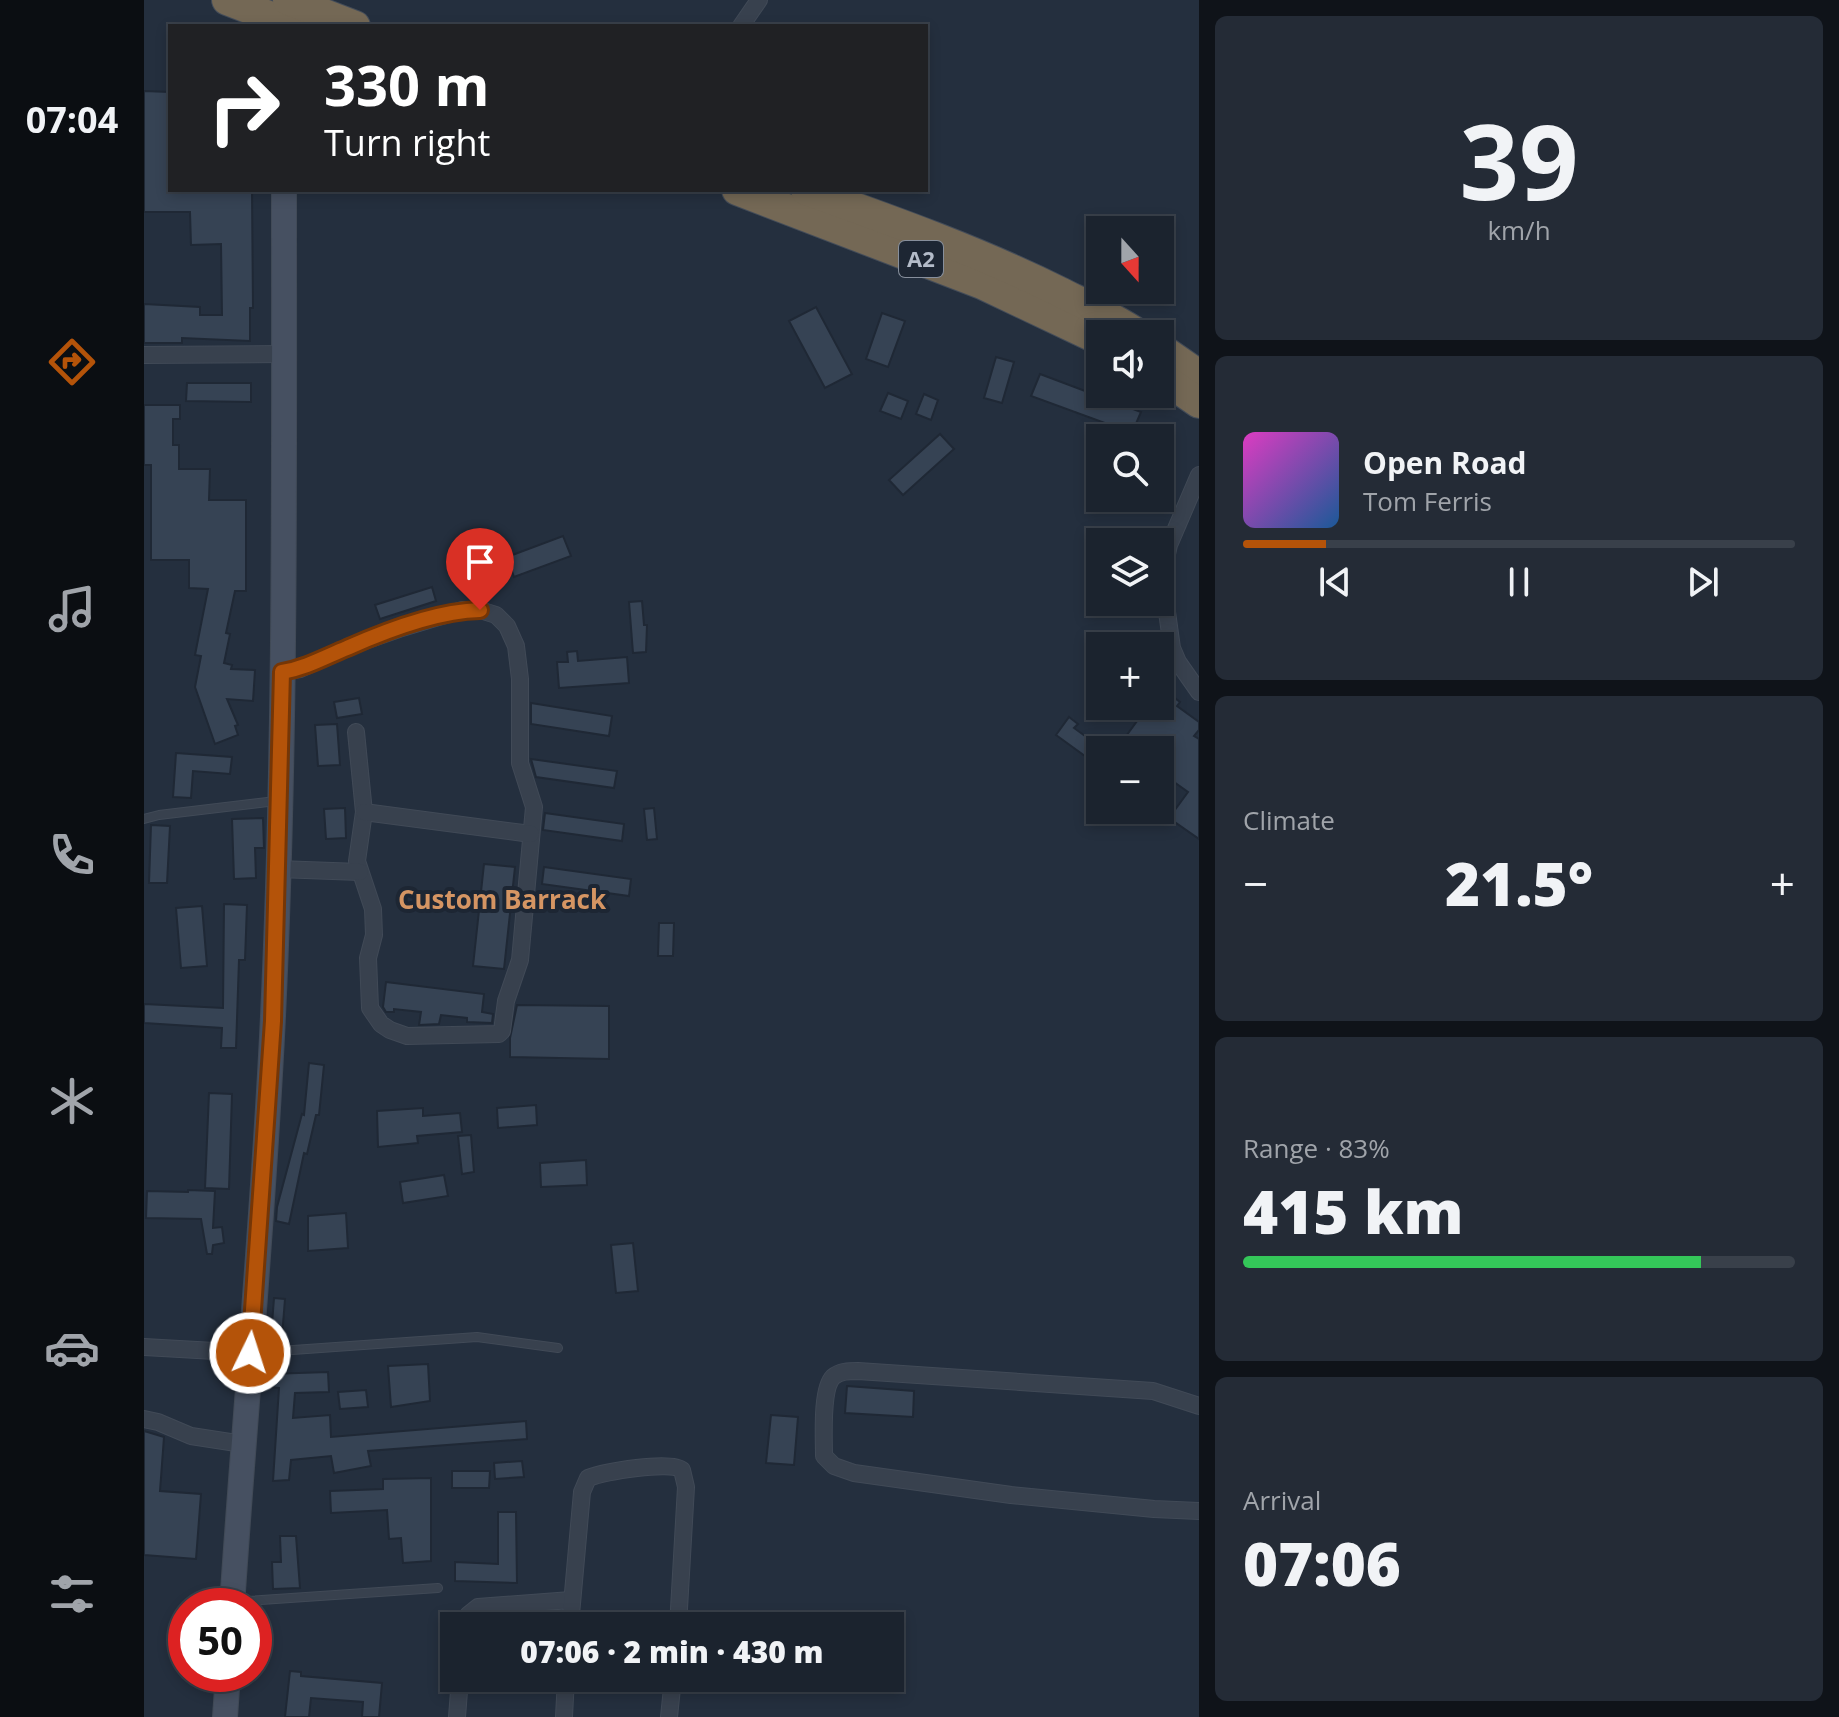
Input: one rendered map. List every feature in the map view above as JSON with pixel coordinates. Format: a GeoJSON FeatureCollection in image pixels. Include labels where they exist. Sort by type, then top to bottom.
{"type":"FeatureCollection","features":[{"type":"Feature","properties":{"kind":"highway","name":"A2"},"geometry":{"type":"LineString","coordinates":[[742,192],[982,284],[1086,333]]}},
{"type":"Feature","properties":{"kind":"highway","name":"A2"},"geometry":{"type":"LineString","coordinates":[[811,192],[973,252],[1114,320]]}},
{"type":"Feature","properties":{"kind":"highway"},"geometry":{"type":"LineString","coordinates":[[1174,362],[1199,375]]}},
{"type":"Feature","properties":{"kind":"highway"},"geometry":{"type":"LineString","coordinates":[[1174,363],[1199,403]]}},
{"type":"Feature","properties":{"kind":"main road"},"geometry":{"type":"LineString","coordinates":[[233,1588],[273,1021],[285,563],[284,192]]}},
{"type":"Feature","properties":{"kind":"main road"},"geometry":{"type":"LineString","coordinates":[[225,1717],[227,1692]]}},
{"type":"Feature","properties":{"kind":"street"},"geometry":{"type":"LineString","coordinates":[[742,24],[759,0]]}},
{"type":"Feature","properties":{"kind":"street"},"geometry":{"type":"LineString","coordinates":[[144,355],[284,354]]}},
{"type":"Feature","properties":{"kind":"street"},"geometry":{"type":"LineString","coordinates":[[1199,475],[1169,545],[1162,576],[1172,648],[1199,692]]}},
{"type":"Feature","properties":{"kind":"street"},"geometry":{"type":"LineString","coordinates":[[282,672],[300,669],[350,646],[462,610],[480,610],[496,615],[507,626],[516,646],[520,679],[520,763],[534,807],[520,960],[506,1001],[502,1031],[495,1035],[407,1036],[390,1030],[375,1018],[368,997],[368,958],[374,935],[373,909],[357,861],[364,812],[356,732]]}},
{"type":"Feature","properties":{"kind":"street"},"geometry":{"type":"LineString","coordinates":[[364,812],[531,834]]}},
{"type":"Feature","properties":{"kind":"street"},"geometry":{"type":"LineString","coordinates":[[278,869],[360,872]]}},
{"type":"Feature","properties":{"kind":"street"},"geometry":{"type":"LineString","coordinates":[[144,1347],[250,1353]]}},
{"type":"Feature","properties":{"kind":"street"},"geometry":{"type":"LineString","coordinates":[[1199,1406],[1153,1391],[858,1371],[840,1373],[829,1383],[824,1425],[824,1456],[834,1466],[854,1473],[1011,1495],[1199,1511]]}},
{"type":"Feature","properties":{"kind":"street"},"geometry":{"type":"LineString","coordinates":[[144,1419],[191,1436],[243,1444]]}},
{"type":"Feature","properties":{"kind":"street"},"geometry":{"type":"LineString","coordinates":[[571,1612],[582,1492],[588,1478],[678,1466],[686,1487],[679,1612]]}},
{"type":"Feature","properties":{"kind":"street"},"geometry":{"type":"LineString","coordinates":[[472,1612],[478,1607],[571,1600]]}},
{"type":"Feature","properties":{"kind":"street"},"geometry":{"type":"LineString","coordinates":[[457,1717],[459,1692]]}},
{"type":"Feature","properties":{"kind":"street"},"geometry":{"type":"LineString","coordinates":[[564,1717],[565,1692]]}},
{"type":"Feature","properties":{"kind":"street"},"geometry":{"type":"LineString","coordinates":[[669,1717],[672,1692]]}},
{"type":"Feature","properties":{"kind":"lane"},"geometry":{"type":"LineString","coordinates":[[144,819],[281,800]]}},
{"type":"Feature","properties":{"kind":"lane"},"geometry":{"type":"LineString","coordinates":[[250,1353],[477,1337],[558,1348]]}},
{"type":"Feature","properties":{"kind":"lane"},"geometry":{"type":"LineString","coordinates":[[272,1601],[438,1588]]}},
{"type":"Feature","properties":{"kind":"building"},"geometry":{"type":"Polygon","coordinates":[[[144,91],[168,92],[168,192],[252,192],[253,308],[250,308],[250,341],[182,338],[182,343],[144,343],[144,304],[200,307],[200,315],[222,315],[221,244],[191,245],[190,212],[144,212],[144,91]]]}},
{"type":"Feature","properties":{"kind":"building"},"geometry":{"type":"Polygon","coordinates":[[[816,307],[852,374],[825,388],[789,321],[816,307]]]}},
{"type":"Feature","properties":{"kind":"building"},"geometry":{"type":"Polygon","coordinates":[[[882,313],[905,321],[888,367],[866,359],[882,313]]]}},
{"type":"Feature","properties":{"kind":"building"},"geometry":{"type":"Polygon","coordinates":[[[996,357],[1014,362],[1002,403],[984,398],[996,357]]]}},
{"type":"Feature","properties":{"kind":"building"},"geometry":{"type":"Polygon","coordinates":[[[1040,374],[1086,391],[1086,408],[1130,408],[1141,412],[1136,424],[1107,424],[1031,396],[1040,374]]]}},
{"type":"Feature","properties":{"kind":"building"},"geometry":{"type":"Polygon","coordinates":[[[187,383],[251,383],[251,402],[186,401],[187,383]]]}},
{"type":"Feature","properties":{"kind":"building"},"geometry":{"type":"Polygon","coordinates":[[[888,393],[908,401],[901,419],[880,411],[888,393]]]}},
{"type":"Feature","properties":{"kind":"building"},"geometry":{"type":"Polygon","coordinates":[[[924,394],[938,400],[931,420],[916,414],[924,394]]]}},
{"type":"Feature","properties":{"kind":"building"},"geometry":{"type":"Polygon","coordinates":[[[144,405],[180,405],[180,419],[173,419],[173,445],[179,445],[179,469],[210,469],[209,500],[246,500],[246,591],[235,591],[226,633],[230,634],[224,663],[232,665],[231,669],[255,670],[253,701],[227,699],[238,725],[235,726],[238,735],[215,744],[195,687],[201,656],[195,655],[208,589],[189,588],[189,560],[151,560],[151,465],[144,465],[144,405]]]}},
{"type":"Feature","properties":{"kind":"building"},"geometry":{"type":"Polygon","coordinates":[[[940,434],[954,449],[903,495],[889,480],[940,434]]]}},
{"type":"Feature","properties":{"kind":"building"},"geometry":{"type":"Polygon","coordinates":[[[563,536],[571,556],[514,577],[507,557],[563,536]]]}},
{"type":"Feature","properties":{"kind":"building"},"geometry":{"type":"Polygon","coordinates":[[[432,587],[436,601],[380,619],[375,605],[432,587]]]}},
{"type":"Feature","properties":{"kind":"building"},"geometry":{"type":"Polygon","coordinates":[[[642,601],[644,625],[647,625],[646,652],[633,653],[629,602],[642,601]]]}},
{"type":"Feature","properties":{"kind":"building"},"geometry":{"type":"Polygon","coordinates":[[[577,651],[578,661],[627,657],[629,683],[559,688],[557,662],[568,662],[567,652],[577,651]]]}},
{"type":"Feature","properties":{"kind":"building"},"geometry":{"type":"Polygon","coordinates":[[[359,698],[362,714],[337,718],[334,702],[359,698]]]}},
{"type":"Feature","properties":{"kind":"building"},"geometry":{"type":"Polygon","coordinates":[[[1174,698],[1180,702],[1177,706],[1199,722],[1199,730],[1194,736],[1199,739],[1199,839],[1174,822],[1174,811],[1188,792],[1174,782],[1174,736],[1126,736],[1138,720],[1174,720],[1174,698]]]}},
{"type":"Feature","properties":{"kind":"building"},"geometry":{"type":"Polygon","coordinates":[[[531,703],[612,716],[609,736],[531,724],[531,703]]]}},
{"type":"Feature","properties":{"kind":"building"},"geometry":{"type":"Polygon","coordinates":[[[1069,717],[1078,724],[1074,728],[1086,737],[1086,757],[1056,735],[1069,717]]]}},
{"type":"Feature","properties":{"kind":"building"},"geometry":{"type":"Polygon","coordinates":[[[337,724],[340,765],[318,766],[315,725],[337,724]]]}},
{"type":"Feature","properties":{"kind":"building"},"geometry":{"type":"Polygon","coordinates":[[[176,753],[232,757],[230,774],[193,771],[191,798],[173,797],[176,753]]]}},
{"type":"Feature","properties":{"kind":"building"},"geometry":{"type":"Polygon","coordinates":[[[531,759],[617,771],[614,788],[536,777],[531,759]]]}},
{"type":"Feature","properties":{"kind":"building"},"geometry":{"type":"Polygon","coordinates":[[[345,808],[346,838],[326,839],[324,809],[345,808]]]}},
{"type":"Feature","properties":{"kind":"building"},"geometry":{"type":"Polygon","coordinates":[[[654,808],[657,839],[647,840],[644,809],[654,808]]]}},
{"type":"Feature","properties":{"kind":"building"},"geometry":{"type":"Polygon","coordinates":[[[545,813],[624,824],[622,841],[543,830],[545,813]]]}},
{"type":"Feature","properties":{"kind":"building"},"geometry":{"type":"Polygon","coordinates":[[[263,818],[264,848],[255,848],[256,878],[234,879],[232,819],[263,818]]]}},
{"type":"Feature","properties":{"kind":"building"},"geometry":{"type":"Polygon","coordinates":[[[151,825],[170,826],[167,883],[149,883],[151,825]]]}},
{"type":"Feature","properties":{"kind":"building"},"geometry":{"type":"Polygon","coordinates":[[[484,864],[515,867],[504,969],[473,966],[484,864]]]}},
{"type":"Feature","properties":{"kind":"building"},"geometry":{"type":"Polygon","coordinates":[[[544,867],[631,879],[629,896],[542,884],[544,867]]]}},
{"type":"Feature","properties":{"kind":"building"},"geometry":{"type":"Polygon","coordinates":[[[224,904],[247,905],[245,960],[239,960],[236,1048],[221,1048],[222,1028],[144,1023],[144,1004],[223,1008],[224,904]]]}},
{"type":"Feature","properties":{"kind":"building"},"geometry":{"type":"Polygon","coordinates":[[[202,906],[207,966],[181,968],[176,908],[202,906]]]}},
{"type":"Feature","properties":{"kind":"building"},"geometry":{"type":"Polygon","coordinates":[[[659,923],[674,923],[673,956],[658,956],[659,923]]]}},
{"type":"Feature","properties":{"kind":"building"},"geometry":{"type":"Polygon","coordinates":[[[386,982],[484,994],[482,1012],[493,1014],[492,1023],[467,1022],[467,1018],[441,1015],[439,1024],[419,1025],[421,1012],[394,1009],[394,1012],[386,1012],[383,1007],[386,982]]]}},
{"type":"Feature","properties":{"kind":"building"},"geometry":{"type":"Polygon","coordinates":[[[517,1005],[609,1006],[609,1059],[510,1057],[510,1038],[517,1005]]]}},
{"type":"Feature","properties":{"kind":"building"},"geometry":{"type":"Polygon","coordinates":[[[309,1063],[324,1065],[319,1115],[316,1115],[307,1154],[304,1153],[289,1224],[276,1221],[277,1207],[304,1115],[309,1063]]]}},
{"type":"Feature","properties":{"kind":"building"},"geometry":{"type":"Polygon","coordinates":[[[209,1093],[232,1094],[229,1189],[205,1188],[209,1093]]]}},
{"type":"Feature","properties":{"kind":"building"},"geometry":{"type":"Polygon","coordinates":[[[536,1105],[537,1125],[498,1128],[497,1108],[536,1105]]]}},
{"type":"Feature","properties":{"kind":"building"},"geometry":{"type":"Polygon","coordinates":[[[423,1108],[423,1116],[460,1113],[462,1132],[417,1136],[418,1143],[378,1147],[377,1111],[423,1108]]]}},
{"type":"Feature","properties":{"kind":"building"},"geometry":{"type":"Polygon","coordinates":[[[471,1135],[474,1172],[462,1174],[458,1136],[471,1135]]]}},
{"type":"Feature","properties":{"kind":"building"},"geometry":{"type":"Polygon","coordinates":[[[586,1160],[587,1185],[541,1187],[540,1163],[586,1160]]]}},
{"type":"Feature","properties":{"kind":"building"},"geometry":{"type":"Polygon","coordinates":[[[444,1175],[448,1196],[403,1203],[400,1182],[444,1175]]]}},
{"type":"Feature","properties":{"kind":"building"},"geometry":{"type":"Polygon","coordinates":[[[147,1191],[215,1191],[213,1228],[222,1227],[224,1243],[213,1245],[212,1254],[207,1254],[201,1219],[146,1218],[147,1191]]]}},
{"type":"Feature","properties":{"kind":"building"},"geometry":{"type":"Polygon","coordinates":[[[346,1213],[348,1248],[308,1251],[308,1216],[346,1213]]]}},
{"type":"Feature","properties":{"kind":"building"},"geometry":{"type":"Polygon","coordinates":[[[633,1243],[638,1291],[616,1293],[611,1245],[633,1243]]]}},
{"type":"Feature","properties":{"kind":"building"},"geometry":{"type":"Polygon","coordinates":[[[274,1298],[285,1299],[282,1337],[271,1337],[274,1298]]]}},
{"type":"Feature","properties":{"kind":"building"},"geometry":{"type":"Polygon","coordinates":[[[428,1364],[430,1401],[391,1407],[388,1366],[428,1364]]]}},
{"type":"Feature","properties":{"kind":"building"},"geometry":{"type":"Polygon","coordinates":[[[328,1372],[329,1392],[295,1393],[293,1418],[330,1415],[331,1437],[526,1421],[527,1439],[368,1451],[371,1466],[334,1473],[331,1456],[291,1460],[289,1480],[273,1481],[279,1388],[268,1387],[269,1374],[328,1372]]]}},
{"type":"Feature","properties":{"kind":"building"},"geometry":{"type":"Polygon","coordinates":[[[847,1386],[914,1391],[913,1417],[845,1413],[847,1386]]]}},
{"type":"Feature","properties":{"kind":"building"},"geometry":{"type":"Polygon","coordinates":[[[366,1390],[368,1407],[340,1409],[338,1392],[366,1390]]]}},
{"type":"Feature","properties":{"kind":"building"},"geometry":{"type":"Polygon","coordinates":[[[771,1415],[798,1417],[794,1465],[766,1463],[771,1415]]]}},
{"type":"Feature","properties":{"kind":"building"},"geometry":{"type":"Polygon","coordinates":[[[144,1431],[164,1437],[160,1491],[201,1494],[196,1559],[144,1555],[144,1431]]]}},
{"type":"Feature","properties":{"kind":"building"},"geometry":{"type":"Polygon","coordinates":[[[522,1461],[524,1477],[495,1479],[494,1463],[522,1461]]]}},
{"type":"Feature","properties":{"kind":"building"},"geometry":{"type":"Polygon","coordinates":[[[452,1471],[490,1471],[489,1488],[452,1488],[452,1471]]]}},
{"type":"Feature","properties":{"kind":"building"},"geometry":{"type":"Polygon","coordinates":[[[431,1478],[431,1561],[403,1563],[401,1538],[389,1539],[387,1510],[331,1513],[330,1491],[383,1489],[383,1479],[431,1478]]]}},
{"type":"Feature","properties":{"kind":"building"},"geometry":{"type":"Polygon","coordinates":[[[498,1512],[516,1512],[517,1583],[455,1581],[455,1562],[498,1564],[498,1512]]]}},
{"type":"Feature","properties":{"kind":"building"},"geometry":{"type":"Polygon","coordinates":[[[280,1536],[296,1536],[300,1588],[273,1589],[272,1562],[281,1562],[280,1536]]]}},
{"type":"Feature","properties":{"kind":"building"},"geometry":{"type":"Polygon","coordinates":[[[290,1671],[301,1672],[301,1676],[382,1683],[379,1717],[362,1717],[363,1702],[311,1698],[309,1717],[285,1717],[290,1671]]]}},
{"type":"Feature","properties":{"kind":"district","name":"Custom Barrack"},"geometry":{"type":"Point","coordinates":[502,900]}},
{"type":"Feature","properties":{"kind":"route"},"geometry":{"type":"LineString","coordinates":[[250,1353],[273,1021],[282,672],[300,669],[350,646],[399,629],[462,610],[480,610]]}}]}
